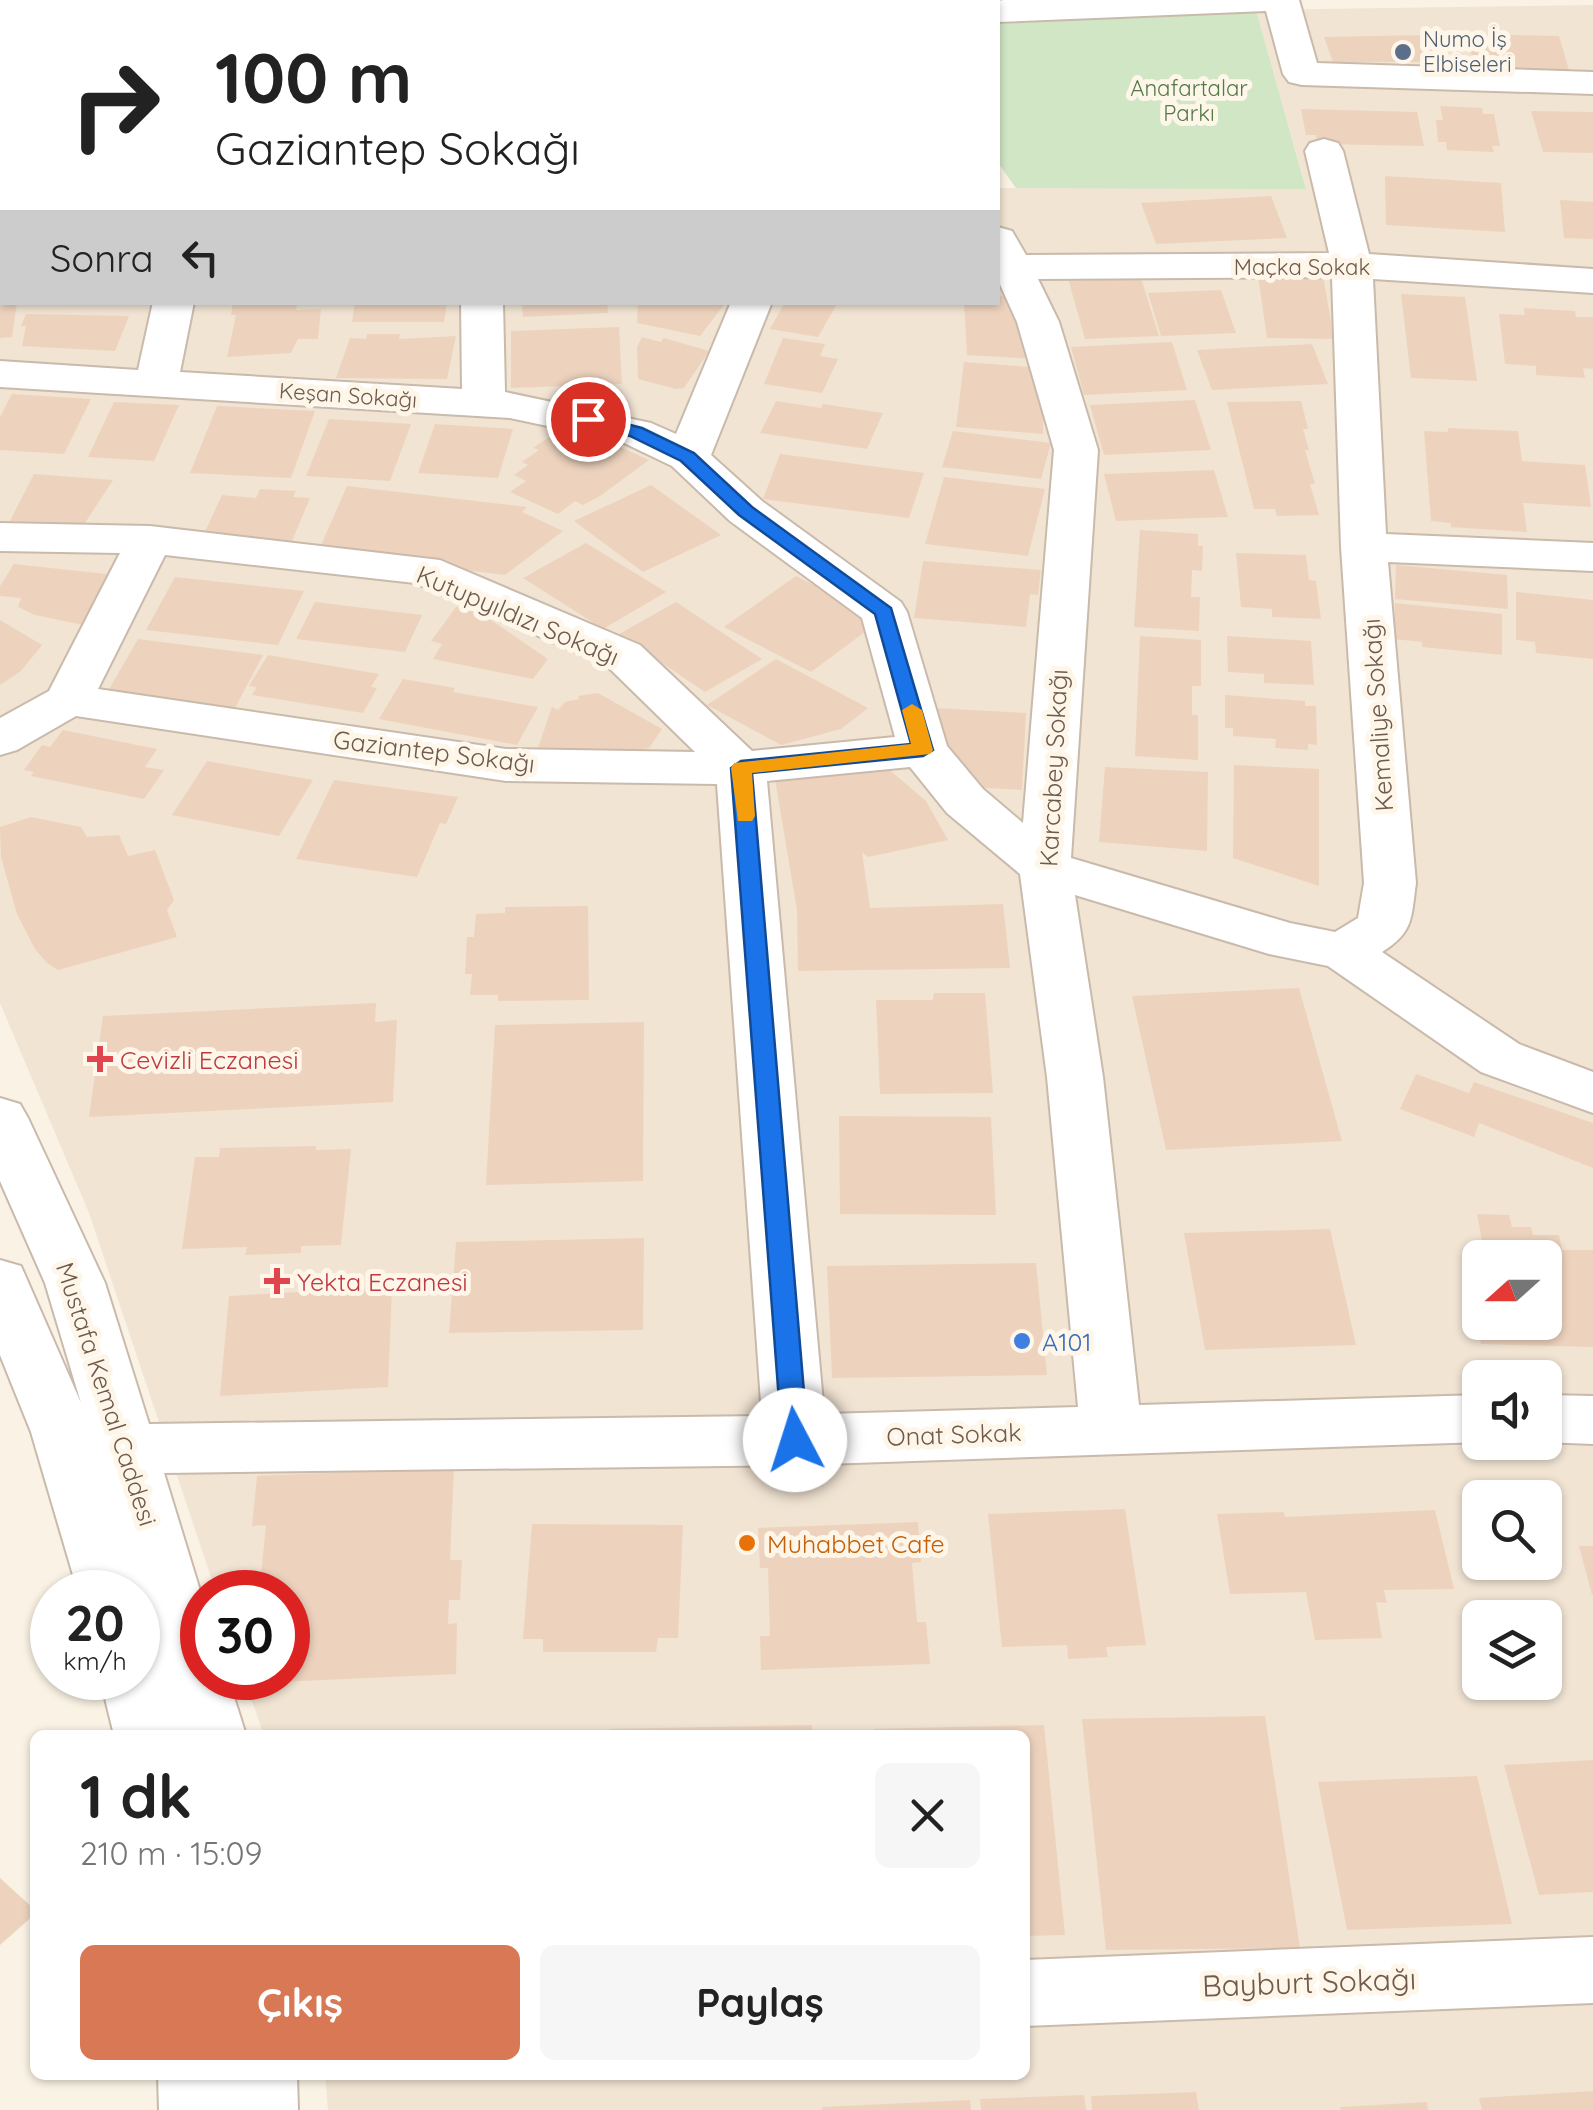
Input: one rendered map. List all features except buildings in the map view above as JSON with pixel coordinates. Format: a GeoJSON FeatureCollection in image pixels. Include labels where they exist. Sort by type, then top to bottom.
{"type":"FeatureCollection","features":[{"type":"Feature","properties":{"kind":"street"},"geometry":{"type":"LineString","coordinates":[[1000,10],[1267,0]]}},
{"type":"Feature","properties":{"kind":"street"},"geometry":{"type":"LineString","coordinates":[[1282,0],[1302,74],[1593,83]]}},
{"type":"Feature","properties":{"kind":"street","name":"Kemaliye Sokağı"},"geometry":{"type":"LineString","coordinates":[[1324,151],[1352,265],[1364,547],[1390,883],[1383,928],[1343,951]]}},
{"type":"Feature","properties":{"kind":"street","name":"Maçka Sokak"},"geometry":{"type":"LineString","coordinates":[[1002,258],[1352,265],[1593,281]]}},
{"type":"Feature","properties":{"kind":"street","name":"Karcabey Sokağı"},"geometry":{"type":"LineString","coordinates":[[1002,258],[1038,322],[1076,450],[1045,868],[1075,1077],[1111,1429]]}},
{"type":"Feature","properties":{"kind":"street"},"geometry":{"type":"LineString","coordinates":[[156,383],[173,305]]}},
{"type":"Feature","properties":{"kind":"street"},"geometry":{"type":"LineString","coordinates":[[482,305],[484,403]]}},
{"type":"Feature","properties":{"kind":"street"},"geometry":{"type":"LineString","coordinates":[[688,457],[751,305]]}},
{"type":"Feature","properties":{"kind":"street","name":"Keşan Sokağı"},"geometry":{"type":"LineString","coordinates":[[0,374],[484,403],[539,408],[620,428],[688,457],[746,511],[884,612],[923,750]]}},
{"type":"Feature","properties":{"kind":"street","name":"Kutupyıldızı Sokağı"},"geometry":{"type":"LineString","coordinates":[[0,537],[150,540],[424,570],[623,656],[741,768]]}},
{"type":"Feature","properties":{"kind":"street"},"geometry":{"type":"LineString","coordinates":[[0,740],[68,700],[150,540]]}},
{"type":"Feature","properties":{"kind":"street"},"geometry":{"type":"LineString","coordinates":[[1364,547],[1593,558]]}},
{"type":"Feature","properties":{"kind":"street","name":"Gaziantep Sokağı"},"geometry":{"type":"LineString","coordinates":[[68,700],[506,765],[741,768],[923,750]]}},
{"type":"Feature","properties":{"kind":"street"},"geometry":{"type":"LineString","coordinates":[[923,750],[964,800],[1045,868],[1288,940],[1343,951],[1500,1058],[1593,1093]]}},
{"type":"Feature","properties":{"kind":"street"},"geometry":{"type":"LineString","coordinates":[[741,768],[795,1440]]}},
{"type":"Feature","properties":{"kind":"street","name":"Mustafa Kemal Caddesi"},"geometry":{"type":"LineString","coordinates":[[0,1118],[75,1282],[211,1730]]}},
{"type":"Feature","properties":{"kind":"street"},"geometry":{"type":"LineString","coordinates":[[0,1282],[19,1377],[83,1494],[104,1570]]}},
{"type":"Feature","properties":{"kind":"street"},"geometry":{"type":"LineString","coordinates":[[19,1377],[96,1353]]}},
{"type":"Feature","properties":{"kind":"street","name":"Onat Sokak"},"geometry":{"type":"LineString","coordinates":[[128,1449],[795,1440],[1462,1419]]}},
{"type":"Feature","properties":{"kind":"street"},"geometry":{"type":"LineString","coordinates":[[1562,1419],[1593,1420]]}},
{"type":"Feature","properties":{"kind":"street"},"geometry":{"type":"LineString","coordinates":[[138,1700],[147,1730]]}},
{"type":"Feature","properties":{"kind":"street","name":"Bayburt Sokağı"},"geometry":{"type":"LineString","coordinates":[[1030,1994],[1593,1970]]}},
{"type":"Feature","properties":{"kind":"street"},"geometry":{"type":"LineString","coordinates":[[194,2080],[196,2110]]}},
{"type":"Feature","properties":{"kind":"street"},"geometry":{"type":"LineString","coordinates":[[260,2080],[261,2110]]}},
{"type":"Feature","properties":{"kind":"shaded area"},"geometry":{"type":"Polygon","coordinates":[[[1593,5],[1593,2110],[328,2110],[325,2080],[1030,2080],[1030,1730],[262,1730],[252,1700],[310,1700],[310,1570],[209,1570],[89,1213],[0,1003],[0,305],[1000,305],[1000,188],[1306,188],[1256,10],[1593,5]]]}},
{"type":"Feature","properties":{"kind":"green space","name":"Anafartalar Parkı"},"geometry":{"type":"Polygon","coordinates":[[[1256,10],[1306,189],[1016,188],[1000,166],[1000,24],[1256,10]]]}},
{"type":"Feature","properties":{"kind":"slow traffic"},"geometry":{"type":"LineString","coordinates":[[745,816],[741,768],[923,750],[912,710]]}},
{"type":"Feature","properties":{"kind":"place","name":"Numo İş Elbiseleri"},"geometry":{"type":"Point","coordinates":[1403,52]}},
{"type":"Feature","properties":{"kind":"place","name":"Cevizli Eczanesi"},"geometry":{"type":"Point","coordinates":[100,1059]}},
{"type":"Feature","properties":{"kind":"place","name":"Yekta Eczanesi"},"geometry":{"type":"Point","coordinates":[277,1281]}},
{"type":"Feature","properties":{"kind":"place","name":"A101"},"geometry":{"type":"Point","coordinates":[1022,1341]}},
{"type":"Feature","properties":{"kind":"place","name":"Muhabbet Cafe"},"geometry":{"type":"Point","coordinates":[747,1543]}},
{"type":"Feature","properties":{"kind":"route"},"geometry":{"type":"LineString","coordinates":[[588,419],[636,432],[688,457],[746,511],[884,612],[923,750],[741,768],[795,1440]]}}]}
